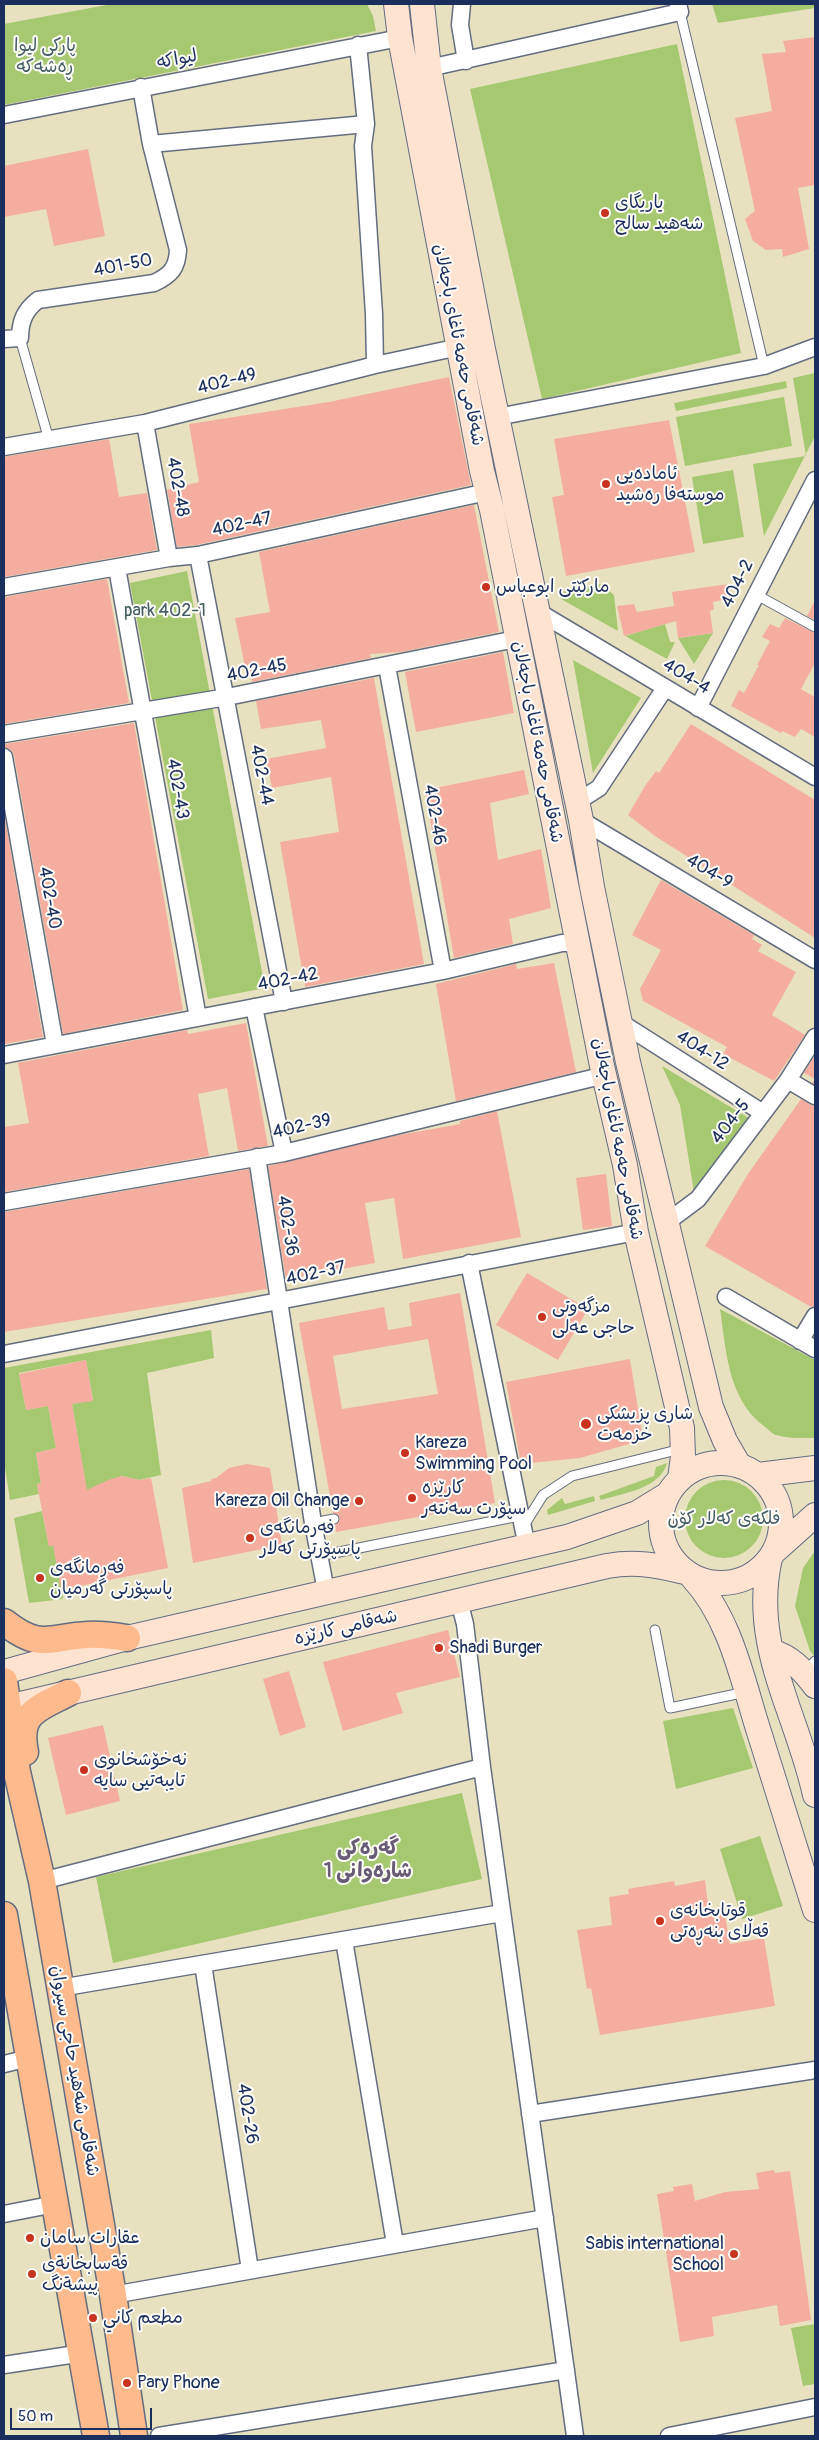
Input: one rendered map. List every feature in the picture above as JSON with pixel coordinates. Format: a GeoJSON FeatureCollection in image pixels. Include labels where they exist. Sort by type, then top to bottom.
{"type":"FeatureCollection","features":[{"type":"Feature","properties":{"kind":"main road","name":"شەقامی حەمە ئاغای باجەلان"},"geometry":{"type":"LineString","coordinates":[[396,4],[400,38],[516,639],[625,1165],[636,1232],[679,1414],[683,1448],[674,1486]]}},
{"type":"Feature","properties":{"kind":"main road","name":"شەقامی حەمە ئاغای باجەلان"},"geometry":{"type":"LineString","coordinates":[[422,4],[429,68],[497,417],[579,811],[592,887],[620,1022],[651,1160],[711,1407],[725,1441],[749,1470]]}},
{"type":"Feature","properties":{"kind":"main road"},"geometry":{"type":"LineString","coordinates":[[442,259],[465,253]]}},
{"type":"Feature","properties":{"kind":"main road"},"geometry":{"type":"LineString","coordinates":[[625,1165],[651,1160]]}},
{"type":"Feature","properties":{"kind":"main road"},"geometry":{"type":"LineString","coordinates":[[4,1672],[127,1638],[326,1591],[522,1531],[623,1518],[674,1486],[693,1470],[708,1464],[724,1463],[749,1470],[815,1468]]}},
{"type":"Feature","properties":{"kind":"main road"},"geometry":{"type":"LineString","coordinates":[[749,1470],[768,1485],[780,1509],[781,1530],[765,1584],[764,1607],[770,1651],[815,1787]]}},
{"type":"Feature","properties":{"kind":"main road"},"geometry":{"type":"LineString","coordinates":[[674,1486],[662,1510],[660,1527],[664,1544],[672,1559],[713,1603],[723,1622],[815,1910]]}},
{"type":"Feature","properties":{"kind":"main road"},"geometry":{"type":"LineString","coordinates":[[688,1574],[708,1583],[726,1584],[743,1580],[759,1571],[773,1554],[815,1515]]}},
{"type":"Feature","properties":{"kind":"main road","name":"شەقامی کارێزە"},"geometry":{"type":"LineString","coordinates":[[6,1707],[626,1562],[656,1564],[688,1574]]}},
{"type":"Feature","properties":{"kind":"main road"},"geometry":{"type":"LineString","coordinates":[[4,1622],[16,1632],[52,1642],[101,1634],[127,1638]]}},
{"type":"Feature","properties":{"kind":"main road"},"geometry":{"type":"LineString","coordinates":[[770,1651],[785,1655],[812,1673]]}},
{"type":"Feature","properties":{"kind":"main road","name":"شەقامی شەهید حاجی سیروان"},"geometry":{"type":"LineString","coordinates":[[4,1681],[6,1707],[17,1772],[42,1881],[113,2295],[134,2436]]}},
{"type":"Feature","properties":{"kind":"main road"},"geometry":{"type":"LineString","coordinates":[[35,1855],[32,1789],[22,1730],[31,1713],[68,1693]]}},
{"type":"Feature","properties":{"kind":"main road"},"geometry":{"type":"LineString","coordinates":[[4,1915],[83,2353],[96,2436]]}},
{"type":"Feature","properties":{"kind":"street"},"geometry":{"type":"LineString","coordinates":[[462,4],[460,25],[466,61]]}},
{"type":"Feature","properties":{"kind":"street"},"geometry":{"type":"LineString","coordinates":[[429,68],[466,61],[679,8]]}},
{"type":"Feature","properties":{"kind":"street","name":"لیواکە"},"geometry":{"type":"LineString","coordinates":[[4,115],[400,38]]}},
{"type":"Feature","properties":{"kind":"street"},"geometry":{"type":"LineString","coordinates":[[358,45],[366,124],[363,146],[374,314],[375,365]]}},
{"type":"Feature","properties":{"kind":"street","name":"401-50"},"geometry":{"type":"LineString","coordinates":[[12,338],[26,312],[38,300],[154,283],[169,276],[178,263],[178,250],[151,144],[141,88]]}},
{"type":"Feature","properties":{"kind":"street"},"geometry":{"type":"LineString","coordinates":[[151,144],[366,124]]}},
{"type":"Feature","properties":{"kind":"street","name":"402-49"},"geometry":{"type":"LineString","coordinates":[[4,447],[145,423],[375,365],[459,347]]}},
{"type":"Feature","properties":{"kind":"street"},"geometry":{"type":"LineString","coordinates":[[497,417],[764,366],[815,347]]}},
{"type":"Feature","properties":{"kind":"street","name":"402-48"},"geometry":{"type":"LineString","coordinates":[[145,423],[169,558]]}},
{"type":"Feature","properties":{"kind":"street","name":"404-2"},"geometry":{"type":"LineString","coordinates":[[698,708],[755,594],[813,487]]}},
{"type":"Feature","properties":{"kind":"street","name":"402-47"},"geometry":{"type":"LineString","coordinates":[[4,587],[169,558],[198,555],[487,492]]}},
{"type":"Feature","properties":{"kind":"street","name":"402-44"},"geometry":{"type":"LineString","coordinates":[[198,555],[227,697],[284,1002]]}},
{"type":"Feature","properties":{"kind":"street","name":"402-43"},"geometry":{"type":"LineString","coordinates":[[116,568],[198,1018]]}},
{"type":"Feature","properties":{"kind":"street","name":"404-4"},"geometry":{"type":"LineString","coordinates":[[538,612],[815,777]]}},
{"type":"Feature","properties":{"kind":"street","name":"402-45"},"geometry":{"type":"LineString","coordinates":[[4,734],[227,697],[516,639]]}},
{"type":"Feature","properties":{"kind":"street","name":"402-46"},"geometry":{"type":"LineString","coordinates":[[387,666],[443,971]]}},
{"type":"Feature","properties":{"kind":"street"},"geometry":{"type":"LineString","coordinates":[[579,811],[599,788],[665,688]]}},
{"type":"Feature","properties":{"kind":"street","name":"402-40"},"geometry":{"type":"LineString","coordinates":[[4,757],[55,1045]]}},
{"type":"Feature","properties":{"kind":"street","name":"404-9"},"geometry":{"type":"LineString","coordinates":[[579,811],[815,960]]}},
{"type":"Feature","properties":{"kind":"street","name":"402-42"},"geometry":{"type":"LineString","coordinates":[[4,1055],[443,971],[562,944],[579,943]]}},
{"type":"Feature","properties":{"kind":"street"},"geometry":{"type":"LineString","coordinates":[[254,1007],[284,1152]]}},
{"type":"Feature","properties":{"kind":"street","name":"404-12"},"geometry":{"type":"LineString","coordinates":[[620,1022],[763,1113]]}},
{"type":"Feature","properties":{"kind":"street","name":"404-5"},"geometry":{"type":"LineString","coordinates":[[667,1222],[698,1199],[788,1080],[815,1037]]}},
{"type":"Feature","properties":{"kind":"street","name":"402-39"},"geometry":{"type":"LineString","coordinates":[[4,1202],[284,1152],[605,1075]]}},
{"type":"Feature","properties":{"kind":"street"},"geometry":{"type":"LineString","coordinates":[[788,1080],[815,1096]]}},
{"type":"Feature","properties":{"kind":"street","name":"402-36"},"geometry":{"type":"LineString","coordinates":[[256,1157],[313,1523],[326,1591]]}},
{"type":"Feature","properties":{"kind":"street","name":"402-37"},"geometry":{"type":"LineString","coordinates":[[4,1354],[636,1232]]}},
{"type":"Feature","properties":{"kind":"street"},"geometry":{"type":"LineString","coordinates":[[469,1263],[522,1531]]}},
{"type":"Feature","properties":{"kind":"street"},"geometry":{"type":"LineString","coordinates":[[726,1297],[815,1349]]}},
{"type":"Feature","properties":{"kind":"street"},"geometry":{"type":"LineString","coordinates":[[800,1341],[815,1316]]}},
{"type":"Feature","properties":{"kind":"street"},"geometry":{"type":"LineString","coordinates":[[459,1601],[465,1624],[482,1766],[575,2436]]}},
{"type":"Feature","properties":{"kind":"street"},"geometry":{"type":"LineString","coordinates":[[42,1881],[482,1766]]}},
{"type":"Feature","properties":{"kind":"street"},"geometry":{"type":"LineString","coordinates":[[60,1988],[502,1913]]}},
{"type":"Feature","properties":{"kind":"street"},"geometry":{"type":"LineString","coordinates":[[344,1940],[394,2244]]}},
{"type":"Feature","properties":{"kind":"street","name":"402-26"},"geometry":{"type":"LineString","coordinates":[[203,1964],[250,2270]]}},
{"type":"Feature","properties":{"kind":"street"},"geometry":{"type":"LineString","coordinates":[[4,2064],[29,2058]]}},
{"type":"Feature","properties":{"kind":"street"},"geometry":{"type":"LineString","coordinates":[[530,2114],[815,2070]]}},
{"type":"Feature","properties":{"kind":"street"},"geometry":{"type":"LineString","coordinates":[[4,2214],[55,2204]]}},
{"type":"Feature","properties":{"kind":"street"},"geometry":{"type":"LineString","coordinates":[[113,2295],[545,2218]]}},
{"type":"Feature","properties":{"kind":"street"},"geometry":{"type":"LineString","coordinates":[[4,2365],[83,2353]]}},
{"type":"Feature","properties":{"kind":"street"},"geometry":{"type":"LineString","coordinates":[[159,2436],[566,2370]]}},
{"type":"Feature","properties":{"kind":"street"},"geometry":{"type":"LineString","coordinates":[[669,2436],[815,2407]]}},
{"type":"Feature","properties":{"kind":"lane"},"geometry":{"type":"LineString","coordinates":[[679,8],[764,366]]}},
{"type":"Feature","properties":{"kind":"lane"},"geometry":{"type":"LineString","coordinates":[[12,338],[49,440]]}},
{"type":"Feature","properties":{"kind":"lane"},"geometry":{"type":"LineString","coordinates":[[755,594],[815,627]]}},
{"type":"Feature","properties":{"kind":"lane"},"geometry":{"type":"LineString","coordinates":[[319,1556],[522,1531],[543,1495],[572,1476],[683,1448]]}},
{"type":"Feature","properties":{"kind":"lane"},"geometry":{"type":"LineString","coordinates":[[313,1523],[334,1519]]}},
{"type":"Feature","properties":{"kind":"lane"},"geometry":{"type":"LineString","coordinates":[[655,1630],[670,1708],[746,1692]]}},
{"type":"Feature","properties":{"kind":"green space","name":"پارکی لیوا ڕەشەکە"},"geometry":{"type":"Polygon","coordinates":[[[112,4],[367,4],[373,16],[376,31],[4,105],[4,24],[112,4]]]}},
{"type":"Feature","properties":{"kind":"green space"},"geometry":{"type":"Polygon","coordinates":[[[712,4],[815,4],[815,8],[718,23],[712,4]]]}},
{"type":"Feature","properties":{"kind":"green space","name":"یاریگای شەهید سالح"},"geometry":{"type":"Polygon","coordinates":[[[677,44],[741,353],[542,399],[470,89],[677,44]]]}},
{"type":"Feature","properties":{"kind":"green space"},"geometry":{"type":"Polygon","coordinates":[[[815,373],[815,436],[806,454],[793,378],[815,373]]]}},
{"type":"Feature","properties":{"kind":"green space"},"geometry":{"type":"Polygon","coordinates":[[[786,381],[787,388],[676,411],[674,403],[786,381]]]}},
{"type":"Feature","properties":{"kind":"green space"},"geometry":{"type":"Polygon","coordinates":[[[784,397],[792,446],[685,466],[676,417],[784,397]]]}},
{"type":"Feature","properties":{"kind":"green space"},"geometry":{"type":"Polygon","coordinates":[[[805,456],[764,536],[753,464],[805,456]]]}},
{"type":"Feature","properties":{"kind":"green space"},"geometry":{"type":"Polygon","coordinates":[[[733,470],[744,537],[703,544],[692,477],[733,470]]]}},
{"type":"Feature","properties":{"kind":"green space","name":"park 402-1"},"geometry":{"type":"Polygon","coordinates":[[[187,571],[265,988],[208,999],[130,583],[187,571]]]}},
{"type":"Feature","properties":{"kind":"green space"},"geometry":{"type":"Polygon","coordinates":[[[601,584],[614,595],[618,631],[561,599],[561,592],[601,584]]]}},
{"type":"Feature","properties":{"kind":"green space"},"geometry":{"type":"Polygon","coordinates":[[[665,624],[670,642],[675,642],[667,659],[625,636],[665,624]]]}},
{"type":"Feature","properties":{"kind":"green space"},"geometry":{"type":"Polygon","coordinates":[[[713,633],[694,664],[678,638],[713,633]]]}},
{"type":"Feature","properties":{"kind":"green space"},"geometry":{"type":"Polygon","coordinates":[[[573,660],[641,698],[593,773],[573,660]]]}},
{"type":"Feature","properties":{"kind":"green space"},"geometry":{"type":"Polygon","coordinates":[[[662,1066],[752,1120],[696,1205],[680,1105],[662,1066]]]}},
{"type":"Feature","properties":{"kind":"green space"},"geometry":{"type":"Polygon","coordinates":[[[720,1309],[815,1360],[815,1438],[791,1438],[776,1435],[752,1415],[743,1403],[736,1388],[727,1357],[720,1309]]]}},
{"type":"Feature","properties":{"kind":"green space"},"geometry":{"type":"Polygon","coordinates":[[[211,1330],[214,1358],[147,1373],[161,1475],[139,1480],[122,1476],[96,1486],[93,1528],[72,1404],[93,1400],[86,1360],[19,1373],[26,1410],[48,1406],[56,1448],[36,1453],[41,1483],[37,1484],[39,1494],[10,1500],[4,1461],[4,1368],[211,1330]]]}},
{"type":"Feature","properties":{"kind":"green space"},"geometry":{"type":"Polygon","coordinates":[[[667,1463],[657,1479],[649,1484],[640,1489],[601,1500],[599,1496],[654,1476],[656,1467],[667,1463]]]}},
{"type":"Feature","properties":{"kind":"green space","name":"فلکەی کەلار کۆن"},"geometry":{"type":"Polygon","coordinates":[[[724,1480],[739,1483],[751,1492],[760,1504],[763,1519],[760,1534],[751,1546],[739,1555],[724,1558],[709,1555],[697,1546],[688,1534],[685,1519],[688,1504],[697,1492],[709,1483],[724,1480]]]}},
{"type":"Feature","properties":{"kind":"green space"},"geometry":{"type":"Polygon","coordinates":[[[594,1496],[595,1501],[548,1515],[547,1510],[562,1498],[565,1504],[594,1496]]]}},
{"type":"Feature","properties":{"kind":"green space"},"geometry":{"type":"Polygon","coordinates":[[[42,1511],[49,1546],[58,1544],[63,1599],[29,1603],[14,1518],[42,1511]]]}},
{"type":"Feature","properties":{"kind":"green space"},"geometry":{"type":"Polygon","coordinates":[[[815,1551],[815,1657],[810,1651],[795,1606],[803,1568],[815,1551]]]}},
{"type":"Feature","properties":{"kind":"green space"},"geometry":{"type":"Polygon","coordinates":[[[733,1708],[753,1768],[676,1789],[663,1721],[733,1708]]]}},
{"type":"Feature","properties":{"kind":"green space"},"geometry":{"type":"Polygon","coordinates":[[[462,1793],[482,1879],[113,1963],[96,1877],[462,1793]]]}},
{"type":"Feature","properties":{"kind":"green space"},"geometry":{"type":"Polygon","coordinates":[[[760,1836],[783,1906],[742,1919],[720,1849],[760,1836]]]}},
{"type":"Feature","properties":{"kind":"green space"},"geometry":{"type":"Polygon","coordinates":[[[815,2324],[815,2384],[803,2386],[791,2328],[815,2324]]]}},
{"type":"Feature","properties":{"kind":"building"},"geometry":{"type":"Polygon","coordinates":[[[815,37],[815,185],[798,188],[809,249],[783,257],[782,249],[766,250],[753,241],[745,219],[755,211],[735,118],[772,111],[762,54],[786,52],[783,41],[815,37]]]}},
{"type":"Feature","properties":{"kind":"building"},"geometry":{"type":"Polygon","coordinates":[[[88,149],[105,236],[54,246],[46,209],[4,217],[4,166],[88,149]]]}},
{"type":"Feature","properties":{"kind":"building"},"geometry":{"type":"Polygon","coordinates":[[[449,377],[471,485],[196,545],[177,547],[167,490],[199,482],[189,424],[329,402],[449,377]]]}},
{"type":"Feature","properties":{"kind":"building"},"geometry":{"type":"Polygon","coordinates":[[[669,420],[695,552],[566,576],[552,497],[564,495],[554,439],[669,420]]]}},
{"type":"Feature","properties":{"kind":"building"},"geometry":{"type":"Polygon","coordinates":[[[109,439],[119,497],[147,493],[157,550],[4,577],[4,457],[109,439]]]}},
{"type":"Feature","properties":{"kind":"building"},"geometry":{"type":"Polygon","coordinates":[[[474,505],[499,632],[401,652],[370,654],[371,658],[252,682],[251,676],[247,676],[235,618],[270,612],[259,552],[474,505]]]}},
{"type":"Feature","properties":{"kind":"building"},"geometry":{"type":"Polygon","coordinates":[[[107,579],[129,703],[4,724],[4,597],[107,579]]]}},
{"type":"Feature","properties":{"kind":"building"},"geometry":{"type":"Polygon","coordinates":[[[729,584],[732,598],[713,602],[714,609],[710,611],[713,633],[678,638],[676,621],[624,636],[617,606],[634,604],[637,612],[674,606],[672,592],[729,584]]]}},
{"type":"Feature","properties":{"kind":"building"},"geometry":{"type":"Polygon","coordinates":[[[815,600],[815,620],[807,616],[815,600]]]}},
{"type":"Feature","properties":{"kind":"building"},"geometry":{"type":"Polygon","coordinates":[[[785,618],[815,633],[815,663],[801,689],[815,697],[815,737],[801,729],[795,737],[782,731],[781,733],[731,706],[739,690],[744,693],[770,641],[762,637],[770,624],[779,628],[785,618]]]}},
{"type":"Feature","properties":{"kind":"building"},"geometry":{"type":"Polygon","coordinates":[[[503,652],[514,713],[416,732],[405,672],[503,652]]]}},
{"type":"Feature","properties":{"kind":"building"},"geometry":{"type":"Polygon","coordinates":[[[374,678],[424,964],[305,987],[280,842],[339,832],[331,777],[272,788],[266,759],[326,748],[321,720],[261,729],[256,701],[374,678]]]}},
{"type":"Feature","properties":{"kind":"building"},"geometry":{"type":"Polygon","coordinates":[[[134,723],[183,1010],[63,1034],[14,755],[11,750],[4,747],[4,744],[134,723]]]}},
{"type":"Feature","properties":{"kind":"building"},"geometry":{"type":"Polygon","coordinates":[[[691,724],[815,800],[815,938],[655,836],[628,815],[645,786],[656,771],[659,773],[691,724]]]}},
{"type":"Feature","properties":{"kind":"building"},"geometry":{"type":"Polygon","coordinates":[[[524,770],[529,794],[490,803],[498,860],[541,849],[551,908],[509,919],[513,944],[454,958],[425,790],[524,770]]]}},
{"type":"Feature","properties":{"kind":"building"},"geometry":{"type":"Polygon","coordinates":[[[4,813],[43,1037],[4,1044],[4,813]]]}},
{"type":"Feature","properties":{"kind":"building"},"geometry":{"type":"Polygon","coordinates":[[[661,880],[754,935],[752,939],[762,945],[758,951],[796,972],[772,1015],[805,1035],[774,1081],[723,1054],[727,1047],[643,1001],[640,989],[661,950],[632,935],[661,880]]]}},
{"type":"Feature","properties":{"kind":"building"},"geometry":{"type":"Polygon","coordinates":[[[554,963],[576,1072],[456,1101],[436,984],[516,964],[517,969],[554,963]]]}},
{"type":"Feature","properties":{"kind":"building"},"geometry":{"type":"Polygon","coordinates":[[[246,1023],[268,1146],[238,1151],[227,1088],[198,1094],[209,1156],[4,1192],[4,1127],[29,1123],[18,1063],[187,1030],[188,1034],[246,1023]]]}},
{"type":"Feature","properties":{"kind":"building"},"geometry":{"type":"Polygon","coordinates":[[[815,1055],[815,1079],[804,1073],[815,1055]]]}},
{"type":"Feature","properties":{"kind":"building"},"geometry":{"type":"Polygon","coordinates":[[[801,1099],[815,1106],[815,1306],[811,1307],[705,1246],[748,1174],[801,1099]]]}},
{"type":"Feature","properties":{"kind":"building"},"geometry":{"type":"Polygon","coordinates":[[[497,1111],[521,1237],[403,1259],[394,1198],[365,1203],[375,1263],[286,1279],[268,1166],[394,1136],[460,1124],[460,1121],[497,1111]]]}},
{"type":"Feature","properties":{"kind":"building"},"geometry":{"type":"Polygon","coordinates":[[[249,1169],[267,1289],[4,1332],[4,1212],[249,1169]]]}},
{"type":"Feature","properties":{"kind":"building"},"geometry":{"type":"Polygon","coordinates":[[[606,1174],[612,1226],[583,1230],[576,1178],[606,1174]]]}},
{"type":"Feature","properties":{"kind":"building","name":"مزگەوتی حاجی عەلی"},"geometry":{"type":"Polygon","coordinates":[[[527,1273],[588,1309],[558,1360],[496,1325],[527,1273]]]}},
{"type":"Feature","properties":{"kind":"building"},"geometry":{"type":"Polygon","coordinates":[[[460,1293],[495,1503],[336,1532],[335,1525],[340,1518],[333,1513],[299,1323],[384,1307],[388,1330],[412,1326],[409,1303],[460,1293]],[[428,1339],[333,1356],[342,1409],[438,1394],[428,1339]]]}},
{"type":"Feature","properties":{"kind":"building"},"geometry":{"type":"Polygon","coordinates":[[[630,1359],[643,1440],[580,1458],[521,1464],[506,1382],[630,1359]]]}},
{"type":"Feature","properties":{"kind":"building"},"geometry":{"type":"Polygon","coordinates":[[[86,1360],[93,1401],[72,1404],[87,1490],[122,1476],[139,1480],[151,1478],[168,1568],[61,1590],[53,1545],[49,1547],[37,1484],[41,1483],[36,1453],[56,1448],[48,1406],[26,1410],[19,1374],[86,1360]]]}},
{"type":"Feature","properties":{"kind":"building"},"geometry":{"type":"Polygon","coordinates":[[[247,1464],[270,1468],[282,1545],[193,1563],[182,1488],[211,1481],[211,1479],[216,1478],[229,1468],[247,1464]]]}},
{"type":"Feature","properties":{"kind":"building"},"geometry":{"type":"Polygon","coordinates":[[[448,1630],[460,1677],[396,1693],[403,1713],[343,1731],[323,1662],[448,1630]]]}},
{"type":"Feature","properties":{"kind":"building"},"geometry":{"type":"Polygon","coordinates":[[[289,1671],[306,1727],[280,1736],[263,1679],[289,1671]]]}},
{"type":"Feature","properties":{"kind":"building","name":"نەخۆشخانوی تایبەتیی سایە"},"geometry":{"type":"Polygon","coordinates":[[[103,1725],[120,1801],[66,1815],[48,1738],[103,1725]]]}},
{"type":"Feature","properties":{"kind":"building"},"geometry":{"type":"Polygon","coordinates":[[[705,1880],[709,1912],[724,1909],[730,1944],[764,1938],[775,2006],[600,2035],[591,1988],[587,1989],[577,1930],[612,1925],[609,1897],[629,1894],[628,1889],[674,1881],[675,1886],[705,1880]]]}},
{"type":"Feature","properties":{"kind":"building","name":"Sabis international School"},"geometry":{"type":"Polygon","coordinates":[[[774,2170],[775,2173],[790,2171],[811,2320],[780,2326],[777,2305],[712,2317],[714,2336],[680,2342],[657,2194],[674,2191],[673,2187],[692,2184],[695,2201],[725,2192],[759,2189],[756,2173],[774,2170]]]}},
{"type":"Feature","properties":{"kind":"place","name":"یاریگای شەهید سالح"},"geometry":{"type":"Point","coordinates":[605,213]}},
{"type":"Feature","properties":{"kind":"place","name":"ئامادەیی موستەفا رەشید"},"geometry":{"type":"Point","coordinates":[606,484]}},
{"type":"Feature","properties":{"kind":"place","name":"مارکێتی ابوعباس"},"geometry":{"type":"Point","coordinates":[486,587]}},
{"type":"Feature","properties":{"kind":"place","name":"مزگەوتی حاجی عەلی"},"geometry":{"type":"Point","coordinates":[542,1317]}},
{"type":"Feature","properties":{"kind":"place","name":"شاری پزیشکی خزمەت"},"geometry":{"type":"Point","coordinates":[586,1424]}},
{"type":"Feature","properties":{"kind":"place","name":"Kareza Swimming Pool"},"geometry":{"type":"Point","coordinates":[405,1453]}},
{"type":"Feature","properties":{"kind":"place","name":"کارێزە سپۆرت سەنتەر"},"geometry":{"type":"Point","coordinates":[412,1498]}},
{"type":"Feature","properties":{"kind":"place","name":"Kareza Oil Change"},"geometry":{"type":"Point","coordinates":[359,1501]}},
{"type":"Feature","properties":{"kind":"place","name":"فەرمانگەی پاسپۆرتی کەلار"},"geometry":{"type":"Point","coordinates":[250,1538]}},
{"type":"Feature","properties":{"kind":"place","name":"فەرمانگەی پاسپۆرتی گەرمیان"},"geometry":{"type":"Point","coordinates":[40,1578]}},
{"type":"Feature","properties":{"kind":"place","name":"Shadi Burger"},"geometry":{"type":"Point","coordinates":[439,1648]}},
{"type":"Feature","properties":{"kind":"place","name":"نەخۆشخانوی تایبەتیی سایە"},"geometry":{"type":"Point","coordinates":[84,1770]}},
{"type":"Feature","properties":{"kind":"place","name":"قوتابخانەی قەڵای بنەڕەتی"},"geometry":{"type":"Point","coordinates":[660,1921]}},
{"type":"Feature","properties":{"kind":"place","name":"عقارات سامان"},"geometry":{"type":"Point","coordinates":[30,2238]}},
{"type":"Feature","properties":{"kind":"place","name":"Sabis international School"},"geometry":{"type":"Point","coordinates":[734,2254]}},
{"type":"Feature","properties":{"kind":"place","name":"قةسابخانةى پيشةنگ"},"geometry":{"type":"Point","coordinates":[32,2274]}},
{"type":"Feature","properties":{"kind":"place","name":"مطعم كاني"},"geometry":{"type":"Point","coordinates":[93,2318]}},
{"type":"Feature","properties":{"kind":"place","name":"Pary Phone"},"geometry":{"type":"Point","coordinates":[127,2383]}},
{"type":"Feature","properties":{"kind":"district","name":"گەرەکی شارەوانی 1"},"geometry":{"type":"Point","coordinates":[368,1860]}}]}
